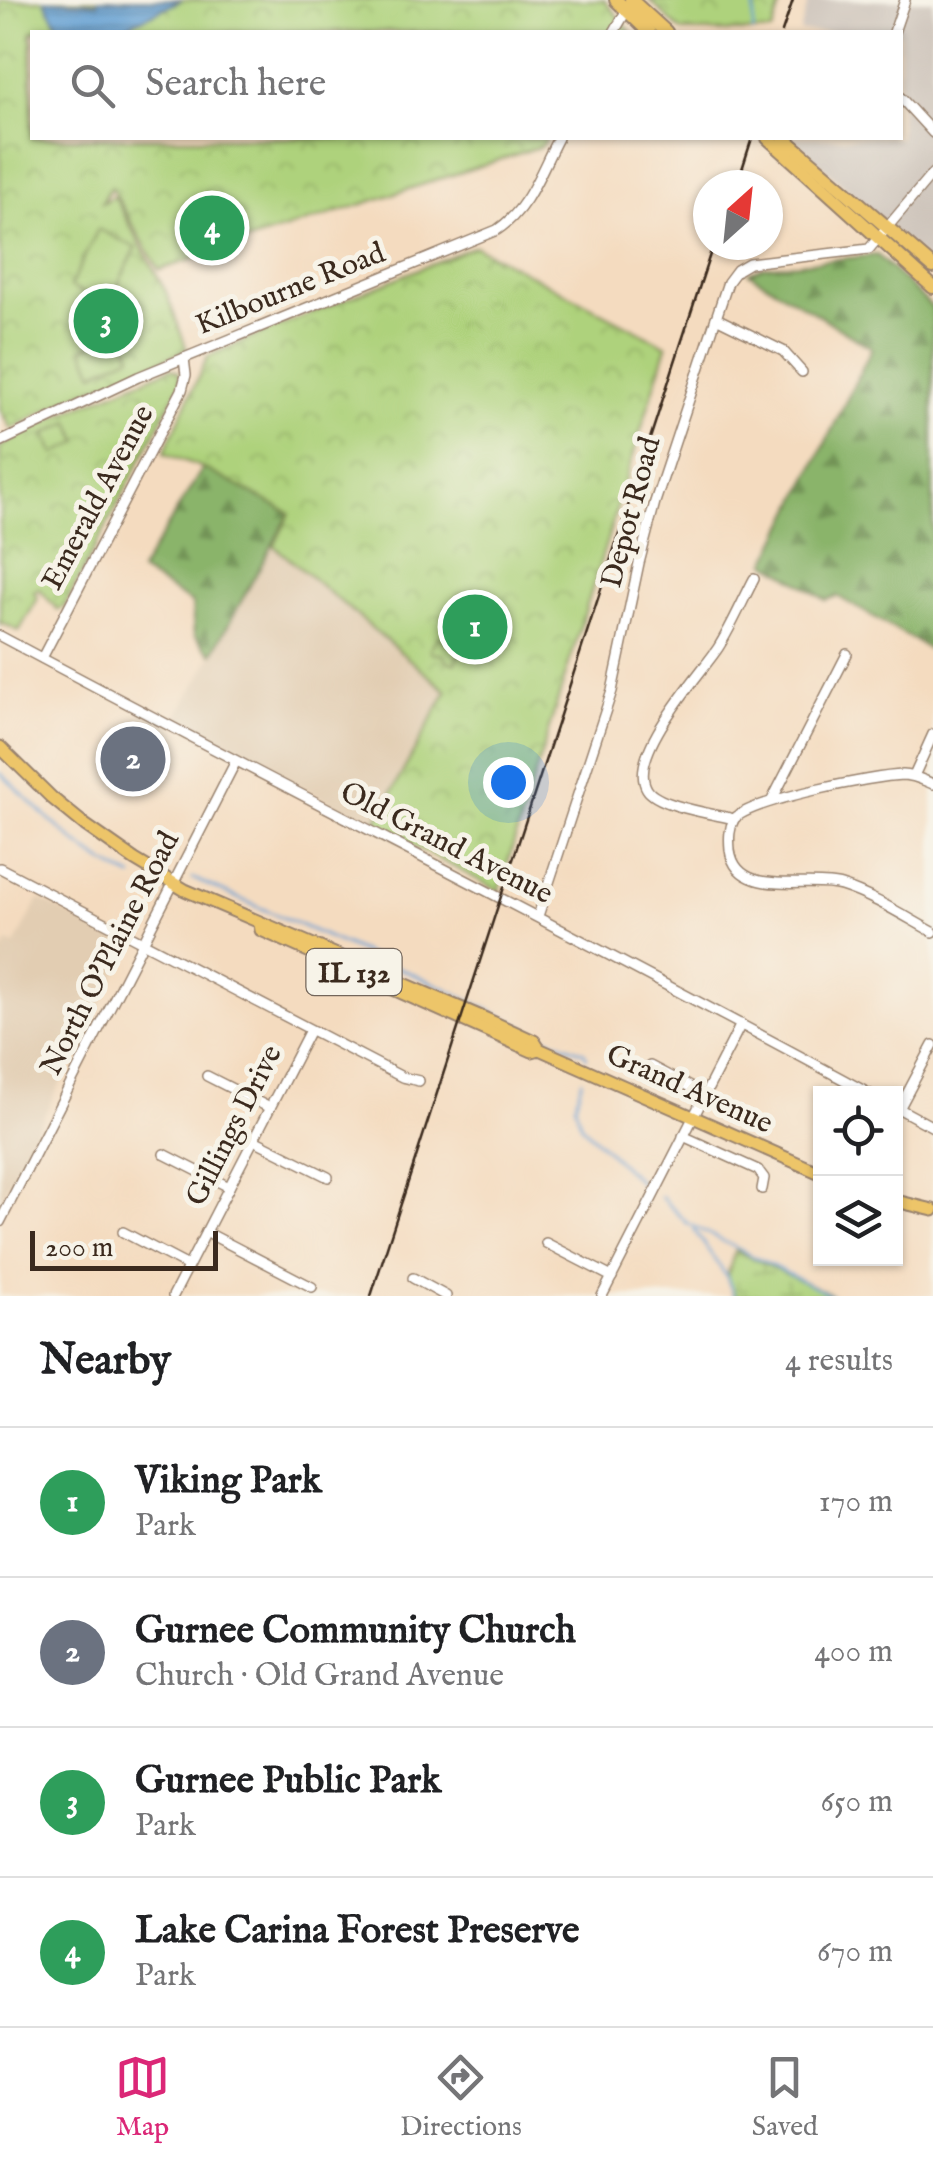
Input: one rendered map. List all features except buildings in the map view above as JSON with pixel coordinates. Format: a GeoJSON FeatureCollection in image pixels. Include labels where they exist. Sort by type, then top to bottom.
{"type":"FeatureCollection","features":[{"type":"Feature","properties":{"kind":"highway"},"geometry":{"type":"LineString","coordinates":[[626,3],[647,30]]}},
{"type":"Feature","properties":{"kind":"highway"},"geometry":{"type":"LineString","coordinates":[[626,3],[663,30]]}},
{"type":"Feature","properties":{"kind":"highway"},"geometry":{"type":"LineString","coordinates":[[770,140],[883,232],[933,266]]}},
{"type":"Feature","properties":{"kind":"highway"},"geometry":{"type":"LineString","coordinates":[[786,140],[883,232],[933,287]]}},
{"type":"Feature","properties":{"kind":"main road","name":"Grand Avenue"},"geometry":{"type":"LineString","coordinates":[[0,746],[77,818],[173,883],[260,924],[260,930],[813,1170]]}},
{"type":"Feature","properties":{"kind":"main road"},"geometry":{"type":"LineString","coordinates":[[903,1203],[933,1210]]}},
{"type":"Feature","properties":{"kind":"street"},"geometry":{"type":"LineString","coordinates":[[895,30],[905,0]]}},
{"type":"Feature","properties":{"kind":"street"},"geometry":{"type":"LineString","coordinates":[[615,30],[626,3]]}},
{"type":"Feature","properties":{"kind":"street"},"geometry":{"type":"LineString","coordinates":[[903,100],[933,133]]}},
{"type":"Feature","properties":{"kind":"street","name":"Kilbourne Road"},"geometry":{"type":"LineString","coordinates":[[0,442],[184,358],[497,230],[511,221],[524,204],[557,140]]}},
{"type":"Feature","properties":{"kind":"street"},"geometry":{"type":"LineString","coordinates":[[883,232],[933,173]]}},
{"type":"Feature","properties":{"kind":"street","name":"Depot Road"},"geometry":{"type":"LineString","coordinates":[[538,916],[612,691],[638,563],[655,502],[728,282],[742,266],[763,260],[869,250],[883,232]]}},
{"type":"Feature","properties":{"kind":"street"},"geometry":{"type":"LineString","coordinates":[[716,318],[784,351],[802,372]]}},
{"type":"Feature","properties":{"kind":"street","name":"Emerald Avenue"},"geometry":{"type":"LineString","coordinates":[[42,658],[182,390],[184,358]]}},
{"type":"Feature","properties":{"kind":"street"},"geometry":{"type":"LineString","coordinates":[[734,818],[661,800],[646,788],[644,770],[678,698],[728,631],[754,579]]}},
{"type":"Feature","properties":{"kind":"street","name":"Old Grand Avenue"},"geometry":{"type":"LineString","coordinates":[[0,636],[855,1086]]}},
{"type":"Feature","properties":{"kind":"street"},"geometry":{"type":"LineString","coordinates":[[772,800],[848,654]]}},
{"type":"Feature","properties":{"kind":"street"},"geometry":{"type":"LineString","coordinates":[[914,776],[933,734]]}},
{"type":"Feature","properties":{"kind":"street","name":"North O'Plaine Road"},"geometry":{"type":"LineString","coordinates":[[0,1222],[236,760]]}},
{"type":"Feature","properties":{"kind":"street"},"geometry":{"type":"LineString","coordinates":[[933,784],[914,776],[879,778],[772,800],[734,818],[729,835],[732,857],[748,875],[773,883],[844,886],[933,932]]}},
{"type":"Feature","properties":{"kind":"street"},"geometry":{"type":"LineString","coordinates":[[0,868],[402,1077],[419,1081]]}},
{"type":"Feature","properties":{"kind":"street"},"geometry":{"type":"LineString","coordinates":[[602,1296],[741,1024]]}},
{"type":"Feature","properties":{"kind":"street","name":"Gillings Drive"},"geometry":{"type":"LineString","coordinates":[[173,1296],[310,1030]]}},
{"type":"Feature","properties":{"kind":"street"},"geometry":{"type":"LineString","coordinates":[[903,1099],[933,1045]]}},
{"type":"Feature","properties":{"kind":"street"},"geometry":{"type":"LineString","coordinates":[[650,1066],[705,1094]]}},
{"type":"Feature","properties":{"kind":"street"},"geometry":{"type":"LineString","coordinates":[[207,1076],[270,1108]]}},
{"type":"Feature","properties":{"kind":"street"},"geometry":{"type":"LineString","coordinates":[[903,1111],[933,1127]]}},
{"type":"Feature","properties":{"kind":"street"},"geometry":{"type":"LineString","coordinates":[[683,1136],[758,1170],[764,1178],[762,1189]]}},
{"type":"Feature","properties":{"kind":"street"},"geometry":{"type":"LineString","coordinates":[[254,1140],[328,1177]]}},
{"type":"Feature","properties":{"kind":"street"},"geometry":{"type":"LineString","coordinates":[[164,1154],[229,1187]]}},
{"type":"Feature","properties":{"kind":"street"},"geometry":{"type":"LineString","coordinates":[[123,1232],[188,1266]]}},
{"type":"Feature","properties":{"kind":"street"},"geometry":{"type":"LineString","coordinates":[[206,1232],[312,1287]]}},
{"type":"Feature","properties":{"kind":"street"},"geometry":{"type":"LineString","coordinates":[[546,1243],[612,1277]]}},
{"type":"Feature","properties":{"kind":"street"},"geometry":{"type":"LineString","coordinates":[[413,1278],[446,1296]]}},
{"type":"Feature","properties":{"kind":"shaded area"},"geometry":{"type":"Polygon","coordinates":[[[809,0],[933,0],[933,268],[794,140],[903,140],[903,30],[801,30],[809,0]]]}},
{"type":"Feature","properties":{"kind":"shaded area"},"geometry":{"type":"Polygon","coordinates":[[[274,546],[447,692],[374,825],[175,721],[274,546]]]}},
{"type":"Feature","properties":{"kind":"shaded area"},"geometry":{"type":"Polygon","coordinates":[[[39,899],[131,946],[0,1201],[0,948],[4,950],[8,942],[15,945],[39,899]]]}},
{"type":"Feature","properties":{"kind":"green space"},"geometry":{"type":"Polygon","coordinates":[[[0,0],[604,0],[629,30],[30,30],[30,140],[546,140],[542,146],[159,270],[111,187],[101,204],[114,196],[166,292],[187,350],[74,396],[11,429],[0,410],[0,0]]]}},
{"type":"Feature","properties":{"kind":"green space"},"geometry":{"type":"Polygon","coordinates":[[[649,0],[782,0],[773,30],[680,30],[649,0]]]}},
{"type":"Feature","properties":{"kind":"green space"},"geometry":{"type":"Polygon","coordinates":[[[98,229],[136,248],[108,305],[70,287],[98,229]]]}},
{"type":"Feature","properties":{"kind":"green space"},"geometry":{"type":"Polygon","coordinates":[[[475,246],[667,346],[499,891],[374,825],[447,691],[274,546],[290,513],[203,468],[164,453],[208,356],[475,246]]]}},
{"type":"Feature","properties":{"kind":"green space"},"geometry":{"type":"Polygon","coordinates":[[[877,255],[933,308],[933,651],[837,596],[826,600],[767,562],[872,348],[749,273],[762,267],[877,255]]]}},
{"type":"Feature","properties":{"kind":"green space"},"geometry":{"type":"Polygon","coordinates":[[[122,332],[132,355],[94,373],[83,349],[122,332]]]}},
{"type":"Feature","properties":{"kind":"green space"},"geometry":{"type":"Polygon","coordinates":[[[171,368],[179,372],[181,383],[64,607],[58,610],[39,589],[34,592],[38,598],[19,631],[0,624],[0,447],[64,413],[171,368]]]}},
{"type":"Feature","properties":{"kind":"green space"},"geometry":{"type":"Polygon","coordinates":[[[70,422],[79,442],[55,454],[45,434],[70,422]]]}},
{"type":"Feature","properties":{"kind":"green space"},"geometry":{"type":"Polygon","coordinates":[[[203,468],[290,513],[212,654],[194,635],[192,603],[140,571],[203,468]]]}},
{"type":"Feature","properties":{"kind":"green space"},"geometry":{"type":"Polygon","coordinates":[[[439,636],[449,645],[461,648],[456,663],[431,652],[439,636]]]}},
{"type":"Feature","properties":{"kind":"green space"},"geometry":{"type":"Polygon","coordinates":[[[735,1250],[832,1296],[734,1296],[727,1277],[735,1250]]]}},
{"type":"Feature","properties":{"kind":"water"},"geometry":{"type":"Polygon","coordinates":[[[44,0],[182,0],[118,30],[61,30],[44,0]]]}},
{"type":"Feature","properties":{"kind":"waterway"},"geometry":{"type":"LineString","coordinates":[[753,30],[755,0]]}},
{"type":"Feature","properties":{"kind":"waterway"},"geometry":{"type":"LineString","coordinates":[[0,773],[79,845],[133,877]]}},
{"type":"Feature","properties":{"kind":"waterway"},"geometry":{"type":"LineString","coordinates":[[192,878],[447,989],[541,1036],[584,1052],[587,1057]]}},
{"type":"Feature","properties":{"kind":"waterway"},"geometry":{"type":"LineString","coordinates":[[582,1080],[575,1105],[581,1125],[647,1189]]}},
{"type":"Feature","properties":{"kind":"waterway"},"geometry":{"type":"LineString","coordinates":[[661,1197],[688,1224]]}},
{"type":"Feature","properties":{"kind":"waterway"},"geometry":{"type":"LineString","coordinates":[[689,1224],[832,1296]]}},
{"type":"Feature","properties":{"kind":"waterway"},"geometry":{"type":"LineString","coordinates":[[694,1230],[727,1277],[734,1296]]}},
{"type":"Feature","properties":{"kind":"railway"},"geometry":{"type":"LineString","coordinates":[[783,30],[793,0]]}},
{"type":"Feature","properties":{"kind":"railway"},"geometry":{"type":"LineString","coordinates":[[742,170],[751,140]]}},
{"type":"Feature","properties":{"kind":"railway"},"geometry":{"type":"LineString","coordinates":[[371,1296],[708,260]]}},
{"type":"Feature","properties":{"kind":"place","name":"Lake Carina Forest Preserve"},"geometry":{"type":"Point","coordinates":[212,228]}},
{"type":"Feature","properties":{"kind":"place","name":"Gurnee Public Park"},"geometry":{"type":"Point","coordinates":[106,321]}},
{"type":"Feature","properties":{"kind":"place","name":"Viking Park"},"geometry":{"type":"Point","coordinates":[475,627]}},
{"type":"Feature","properties":{"kind":"place","name":"Gurnee Community Church"},"geometry":{"type":"Point","coordinates":[133,759]}}]}
